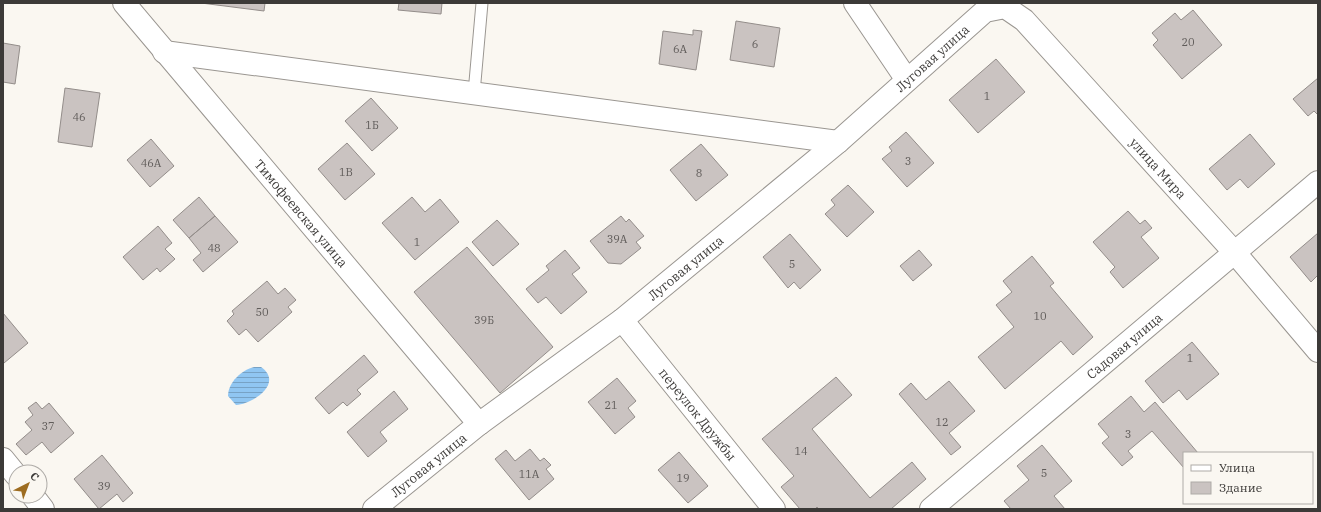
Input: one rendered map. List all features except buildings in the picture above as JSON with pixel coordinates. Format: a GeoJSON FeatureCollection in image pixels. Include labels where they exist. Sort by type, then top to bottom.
{"type":"FeatureCollection","features":[{"type":"Feature","properties":{"kind":"street","name":"Тимофеевская улица"},"geometry":{"type":"LineString","coordinates":[[124,3],[479,424]]}},
{"type":"Feature","properties":{"kind":"street"},"geometry":{"type":"LineString","coordinates":[[855,3],[907,80]]}},
{"type":"Feature","properties":{"kind":"street","name":"улица Мира"},"geometry":{"type":"LineString","coordinates":[[985,12],[1005,7],[1024,20],[1235,253],[1318,351]]}},
{"type":"Feature","properties":{"kind":"street","name":"Луговая улица"},"geometry":{"type":"LineString","coordinates":[[374,509],[479,424],[622,320],[838,142],[985,12]]}},
{"type":"Feature","properties":{"kind":"street"},"geometry":{"type":"LineString","coordinates":[[164,52],[838,142]]}},
{"type":"Feature","properties":{"kind":"street","name":"Садовая улица"},"geometry":{"type":"LineString","coordinates":[[931,509],[1318,182]]}},
{"type":"Feature","properties":{"kind":"street","name":"переулок Дружбы"},"geometry":{"type":"LineString","coordinates":[[622,320],[774,509]]}},
{"type":"Feature","properties":{"kind":"lane"},"geometry":{"type":"LineString","coordinates":[[474,93],[482,3]]}},
{"type":"Feature","properties":{"kind":"water"},"geometry":{"type":"Polygon","coordinates":[[[254,367],[261,367],[267,373],[269,380],[268,386],[264,392],[257,397],[243,404],[236,405],[228,396],[230,386],[236,377],[254,367]]]}}]}
